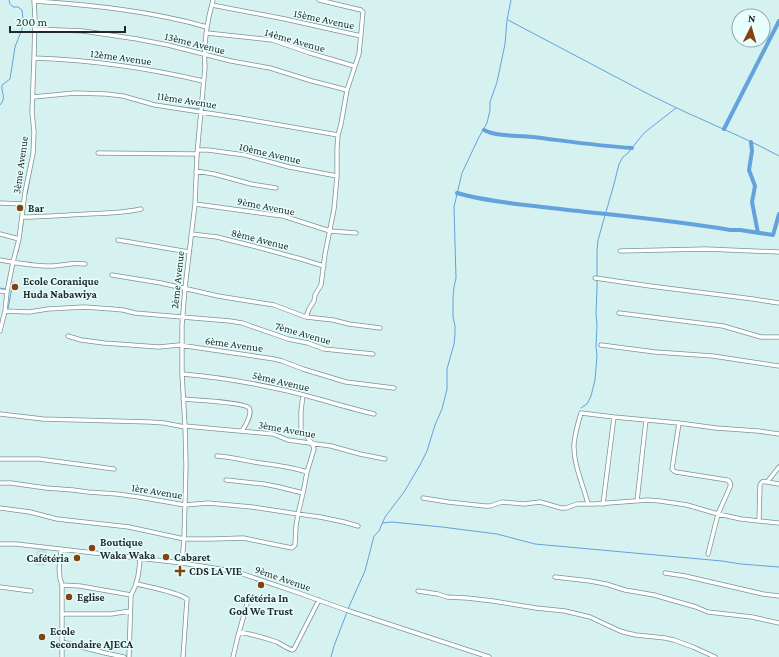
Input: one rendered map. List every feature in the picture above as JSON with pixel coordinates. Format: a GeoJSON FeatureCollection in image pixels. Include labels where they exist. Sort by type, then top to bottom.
{"type":"FeatureCollection","features":[{"type":"Feature","properties":{"kind":"street"},"geometry":{"type":"LineString","coordinates":[[34,0],[81,4],[145,13],[173,18],[207,27]]}},
{"type":"Feature","properties":{"kind":"street","name":"3ème Avenue"},"geometry":{"type":"LineString","coordinates":[[0,331],[5,311],[13,262],[19,239],[23,204],[33,154],[34,132],[32,97],[35,29],[34,0]]}},
{"type":"Feature","properties":{"kind":"street"},"geometry":{"type":"LineString","coordinates":[[306,317],[321,285],[334,208],[337,176],[338,135],[347,90],[359,54],[363,11],[319,0]]}},
{"type":"Feature","properties":{"kind":"street","name":"15ème Avenue"},"geometry":{"type":"LineString","coordinates":[[212,2],[361,36]]}},
{"type":"Feature","properties":{"kind":"street","name":"2ème Avenue"},"geometry":{"type":"LineString","coordinates":[[182,563],[186,466],[182,374],[183,317],[195,204],[197,152],[204,81],[204,54],[212,2]]}},
{"type":"Feature","properties":{"kind":"street","name":"13ème Avenue"},"geometry":{"type":"LineString","coordinates":[[35,29],[83,31],[137,39],[231,61],[270,68],[347,90]]}},
{"type":"Feature","properties":{"kind":"street","name":"14ème Avenue"},"geometry":{"type":"LineString","coordinates":[[207,33],[272,40],[354,66]]}},
{"type":"Feature","properties":{"kind":"street","name":"12ème Avenue"},"geometry":{"type":"LineString","coordinates":[[34,58],[70,59],[113,64],[158,71],[204,81]]}},
{"type":"Feature","properties":{"kind":"street","name":"11ème Avenue"},"geometry":{"type":"LineString","coordinates":[[32,97],[75,93],[123,96],[156,105],[338,135]]}},
{"type":"Feature","properties":{"kind":"street","name":"10ème Avenue"},"geometry":{"type":"LineString","coordinates":[[98,153],[125,154],[197,152],[245,155],[275,164],[337,176]]}},
{"type":"Feature","properties":{"kind":"street"},"geometry":{"type":"LineString","coordinates":[[196,171],[214,174],[251,184],[276,188]]}},
{"type":"Feature","properties":{"kind":"street"},"geometry":{"type":"LineString","coordinates":[[0,203],[23,204]]}},
{"type":"Feature","properties":{"kind":"street","name":"9ème Avenue"},"geometry":{"type":"LineString","coordinates":[[195,204],[283,216],[330,231],[356,234]]}},
{"type":"Feature","properties":{"kind":"street"},"geometry":{"type":"LineString","coordinates":[[22,217],[63,216],[130,211],[141,208]]}},
{"type":"Feature","properties":{"kind":"street"},"geometry":{"type":"LineString","coordinates":[[0,234],[19,239]]}},
{"type":"Feature","properties":{"kind":"street","name":"8ème Avenue"},"geometry":{"type":"LineString","coordinates":[[191,234],[217,237],[324,266]]}},
{"type":"Feature","properties":{"kind":"street"},"geometry":{"type":"LineString","coordinates":[[118,240],[189,252]]}},
{"type":"Feature","properties":{"kind":"street"},"geometry":{"type":"LineString","coordinates":[[620,251],[644,249],[706,249],[779,252]]}},
{"type":"Feature","properties":{"kind":"street"},"geometry":{"type":"LineString","coordinates":[[0,260],[51,266],[71,263],[85,264]]}},
{"type":"Feature","properties":{"kind":"street"},"geometry":{"type":"LineString","coordinates":[[112,275],[274,306],[306,317],[380,328]]}},
{"type":"Feature","properties":{"kind":"street"},"geometry":{"type":"LineString","coordinates":[[597,278],[779,303]]}},
{"type":"Feature","properties":{"kind":"street"},"geometry":{"type":"LineString","coordinates":[[0,291],[7,292]]}},
{"type":"Feature","properties":{"kind":"street"},"geometry":{"type":"LineString","coordinates":[[5,311],[29,312],[48,309],[84,307],[183,317]]}},
{"type":"Feature","properties":{"kind":"street"},"geometry":{"type":"LineString","coordinates":[[619,313],[723,326],[761,337],[779,337]]}},
{"type":"Feature","properties":{"kind":"street","name":"7ème Avenue"},"geometry":{"type":"LineString","coordinates":[[183,317],[242,323],[288,339],[308,343],[324,349],[374,354]]}},
{"type":"Feature","properties":{"kind":"street","name":"6ème Avenue"},"geometry":{"type":"LineString","coordinates":[[68,336],[81,340],[112,344],[159,347],[176,345],[278,360],[346,382],[394,388]]}},
{"type":"Feature","properties":{"kind":"street"},"geometry":{"type":"LineString","coordinates":[[601,345],[713,356],[779,366]]}},
{"type":"Feature","properties":{"kind":"street","name":"5ème Avenue"},"geometry":{"type":"LineString","coordinates":[[182,374],[211,376],[240,381],[303,395],[374,414]]}},
{"type":"Feature","properties":{"kind":"street"},"geometry":{"type":"LineString","coordinates":[[0,508],[30,512],[58,519],[129,527],[184,539],[244,538],[292,548],[295,545],[298,514],[307,472],[314,449],[312,443],[301,430],[303,395]]}},
{"type":"Feature","properties":{"kind":"street"},"geometry":{"type":"LineString","coordinates":[[183,399],[245,405],[250,410],[248,421],[242,431]]}},
{"type":"Feature","properties":{"kind":"street"},"geometry":{"type":"LineString","coordinates":[[588,504],[575,458],[575,437],[581,413],[779,434]]}},
{"type":"Feature","properties":{"kind":"street","name":"3ème Avenue"},"geometry":{"type":"LineString","coordinates":[[0,414],[42,419],[164,423],[273,434],[285,440],[330,446],[385,459]]}},
{"type":"Feature","properties":{"kind":"street"},"geometry":{"type":"LineString","coordinates":[[603,504],[614,417]]}},
{"type":"Feature","properties":{"kind":"street"},"geometry":{"type":"LineString","coordinates":[[637,501],[646,420]]}},
{"type":"Feature","properties":{"kind":"street"},"geometry":{"type":"LineString","coordinates":[[678,423],[672,469],[676,472],[727,480],[731,483],[718,514],[708,554]]}},
{"type":"Feature","properties":{"kind":"street"},"geometry":{"type":"LineString","coordinates":[[217,456],[280,465],[307,472]]}},
{"type":"Feature","properties":{"kind":"street"},"geometry":{"type":"LineString","coordinates":[[0,459],[39,459],[114,469]]}},
{"type":"Feature","properties":{"kind":"street"},"geometry":{"type":"LineString","coordinates":[[768,482],[779,467]]}},
{"type":"Feature","properties":{"kind":"street"},"geometry":{"type":"LineString","coordinates":[[226,480],[272,486],[303,493]]}},
{"type":"Feature","properties":{"kind":"street"},"geometry":{"type":"LineString","coordinates":[[758,522],[759,489],[761,483],[763,481],[779,484]]}},
{"type":"Feature","properties":{"kind":"street","name":"1ère Avenue"},"geometry":{"type":"LineString","coordinates":[[0,483],[125,495],[185,505],[208,503],[237,505],[333,519],[358,526]]}},
{"type":"Feature","properties":{"kind":"street"},"geometry":{"type":"LineString","coordinates":[[423,498],[485,506],[502,502],[524,504],[540,502],[561,508],[566,508],[577,504],[603,504],[648,500],[687,505],[735,518],[758,522],[779,523]]}},
{"type":"Feature","properties":{"kind":"street","name":"9ème Avenue"},"geometry":{"type":"LineString","coordinates":[[0,544],[16,544],[182,563],[240,573],[489,657]]}},
{"type":"Feature","properties":{"kind":"street"},"geometry":{"type":"LineString","coordinates":[[61,550],[59,575],[62,585],[62,657]]}},
{"type":"Feature","properties":{"kind":"street"},"geometry":{"type":"LineString","coordinates":[[129,657],[130,611],[132,595],[138,580],[140,559]]}},
{"type":"Feature","properties":{"kind":"street"},"geometry":{"type":"LineString","coordinates":[[665,573],[685,576],[762,594],[779,596]]}},
{"type":"Feature","properties":{"kind":"street"},"geometry":{"type":"LineString","coordinates":[[555,577],[606,584],[631,591],[654,595],[708,612],[752,617],[779,623]]}},
{"type":"Feature","properties":{"kind":"street"},"geometry":{"type":"LineString","coordinates":[[137,584],[181,595],[188,599],[183,657]]}},
{"type":"Feature","properties":{"kind":"street"},"geometry":{"type":"LineString","coordinates":[[62,585],[80,586],[132,595]]}},
{"type":"Feature","properties":{"kind":"street"},"geometry":{"type":"LineString","coordinates":[[0,587],[31,591]]}},
{"type":"Feature","properties":{"kind":"street"},"geometry":{"type":"LineString","coordinates":[[418,591],[447,597],[493,601],[565,611],[590,617],[627,633],[674,640],[692,646],[715,657]]}},
{"type":"Feature","properties":{"kind":"street"},"geometry":{"type":"LineString","coordinates":[[239,632],[252,634],[277,642],[292,650],[307,626],[320,600]]}},
{"type":"Feature","properties":{"kind":"street"},"geometry":{"type":"LineString","coordinates":[[234,657],[247,604]]}},
{"type":"Feature","properties":{"kind":"street"},"geometry":{"type":"LineString","coordinates":[[62,614],[111,614],[130,611]]}},
{"type":"Feature","properties":{"kind":"street"},"geometry":{"type":"LineString","coordinates":[[62,642],[124,657]]}},
{"type":"Feature","properties":{"kind":"shaded area"},"geometry":{"type":"Polygon","coordinates":[[[37,548],[47,550],[45,566],[35,565],[37,548]]]}},
{"type":"Feature","properties":{"kind":"waterway"},"geometry":{"type":"LineString","coordinates":[[0,105],[3,100],[2,85],[10,79],[15,47],[22,29],[23,19],[22,10],[18,7],[13,7],[9,0]]}},
{"type":"Feature","properties":{"kind":"waterway"},"geometry":{"type":"LineString","coordinates":[[348,609],[365,571],[374,536],[379,531],[385,517],[404,492],[420,465],[427,451],[435,425],[442,409],[447,389],[447,369],[454,344],[455,334],[453,317],[453,298],[456,278],[454,207],[462,173],[487,123],[490,102],[497,82],[505,44],[507,20],[511,0]]}},
{"type":"Feature","properties":{"kind":"waterway"},"geometry":{"type":"LineString","coordinates":[[508,20],[650,95],[779,156]]}},
{"type":"Feature","properties":{"kind":"waterway"},"geometry":{"type":"LineString","coordinates":[[724,129],[779,21]]}},
{"type":"Feature","properties":{"kind":"waterway"},"geometry":{"type":"LineString","coordinates":[[37,98],[42,98]]}},
{"type":"Feature","properties":{"kind":"waterway"},"geometry":{"type":"LineString","coordinates":[[164,105],[199,109]]}},
{"type":"Feature","properties":{"kind":"waterway"},"geometry":{"type":"LineString","coordinates":[[581,408],[587,404],[591,396],[595,380],[597,356],[596,313],[598,240],[619,164],[623,157],[644,133],[676,108]]}},
{"type":"Feature","properties":{"kind":"waterway"},"geometry":{"type":"LineString","coordinates":[[484,130],[501,135],[632,148]]}},
{"type":"Feature","properties":{"kind":"waterway"},"geometry":{"type":"LineString","coordinates":[[751,142],[752,151],[749,170],[755,186],[752,202],[758,233]]}},
{"type":"Feature","properties":{"kind":"waterway"},"geometry":{"type":"LineString","coordinates":[[27,194],[30,178]]}},
{"type":"Feature","properties":{"kind":"waterway"},"geometry":{"type":"LineString","coordinates":[[457,193],[480,199],[663,220],[773,235],[779,214]]}},
{"type":"Feature","properties":{"kind":"waterway"},"geometry":{"type":"LineString","coordinates":[[18,252],[23,224]]}},
{"type":"Feature","properties":{"kind":"waterway"},"geometry":{"type":"LineString","coordinates":[[8,309],[13,282]]}},
{"type":"Feature","properties":{"kind":"waterway"},"geometry":{"type":"LineString","coordinates":[[0,288],[5,289]]}},
{"type":"Feature","properties":{"kind":"waterway"},"geometry":{"type":"LineString","coordinates":[[5,318],[7,312]]}},
{"type":"Feature","properties":{"kind":"waterway"},"geometry":{"type":"LineString","coordinates":[[383,523],[392,522],[497,534],[535,544],[779,567]]}},
{"type":"Feature","properties":{"kind":"waterway"},"geometry":{"type":"LineString","coordinates":[[331,657],[347,612]]}},
{"type":"Feature","properties":{"kind":"place","name":"Bar"},"geometry":{"type":"Point","coordinates":[20,208]}},
{"type":"Feature","properties":{"kind":"place","name":"Ecole Coranique Huda Nabawiya"},"geometry":{"type":"Point","coordinates":[15,287]}},
{"type":"Feature","properties":{"kind":"place","name":"Boutique Waka Waka"},"geometry":{"type":"Point","coordinates":[92,548]}},
{"type":"Feature","properties":{"kind":"place","name":"Cabaret"},"geometry":{"type":"Point","coordinates":[166,557]}},
{"type":"Feature","properties":{"kind":"place","name":"Cafétéria"},"geometry":{"type":"Point","coordinates":[77,558]}},
{"type":"Feature","properties":{"kind":"place","name":"CDS LA VIE"},"geometry":{"type":"Point","coordinates":[180,571]}},
{"type":"Feature","properties":{"kind":"place","name":"Cafétéria In God We Trust"},"geometry":{"type":"Point","coordinates":[261,585]}},
{"type":"Feature","properties":{"kind":"place","name":"Eglise"},"geometry":{"type":"Point","coordinates":[69,597]}},
{"type":"Feature","properties":{"kind":"place","name":"Ecole Secondaire AJECA"},"geometry":{"type":"Point","coordinates":[42,637]}}]}
